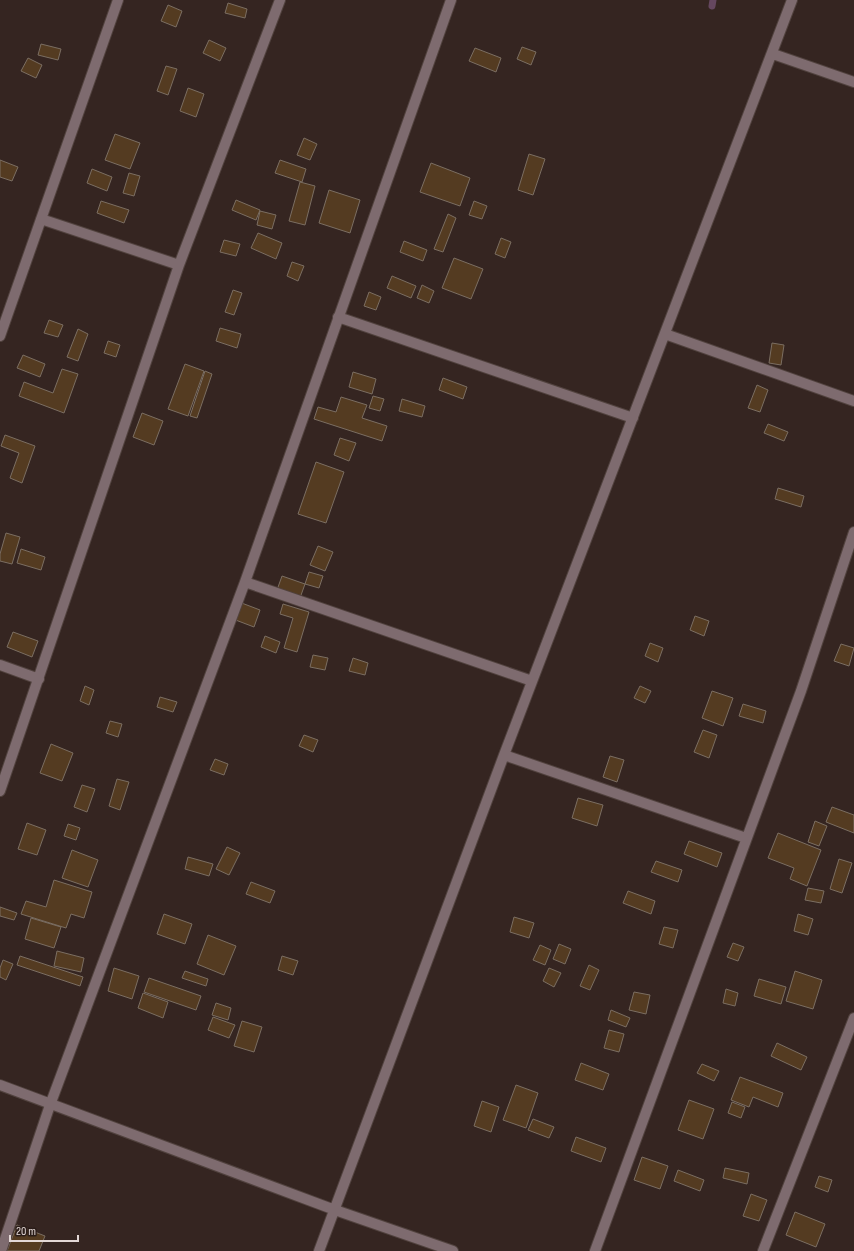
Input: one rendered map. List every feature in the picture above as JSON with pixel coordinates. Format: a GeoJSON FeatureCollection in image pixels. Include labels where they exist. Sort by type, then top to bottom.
{"type":"FeatureCollection","features":[{"type":"Feature","properties":{"kind":"street"},"geometry":{"type":"LineString","coordinates":[[0,336],[118,0]]}},
{"type":"Feature","properties":{"kind":"street"},"geometry":{"type":"LineString","coordinates":[[0,791],[180,265],[280,0]]}},
{"type":"Feature","properties":{"kind":"street"},"geometry":{"type":"LineString","coordinates":[[1,1251],[50,1105],[245,582],[451,0]]}},
{"type":"Feature","properties":{"kind":"street"},"geometry":{"type":"LineString","coordinates":[[319,1251],[504,755],[773,54],[792,0]]}},
{"type":"Feature","properties":{"kind":"street"},"geometry":{"type":"LineString","coordinates":[[773,54],[854,82]]}},
{"type":"Feature","properties":{"kind":"street"},"geometry":{"type":"LineString","coordinates":[[41,219],[180,265]]}},
{"type":"Feature","properties":{"kind":"street"},"geometry":{"type":"LineString","coordinates":[[338,317],[633,418]]}},
{"type":"Feature","properties":{"kind":"street"},"geometry":{"type":"LineString","coordinates":[[665,334],[854,401]]}},
{"type":"Feature","properties":{"kind":"street"},"geometry":{"type":"LineString","coordinates":[[595,1251],[801,691],[854,532]]}},
{"type":"Feature","properties":{"kind":"street"},"geometry":{"type":"LineString","coordinates":[[245,582],[532,681]]}},
{"type":"Feature","properties":{"kind":"street"},"geometry":{"type":"LineString","coordinates":[[0,665],[39,678]]}},
{"type":"Feature","properties":{"kind":"street"},"geometry":{"type":"LineString","coordinates":[[504,755],[746,838]]}},
{"type":"Feature","properties":{"kind":"street"},"geometry":{"type":"LineString","coordinates":[[763,1251],[854,1018]]}},
{"type":"Feature","properties":{"kind":"street"},"geometry":{"type":"LineString","coordinates":[[0,1085],[50,1105],[335,1210],[453,1251]]}},
{"type":"Feature","properties":{"kind":"building"},"geometry":{"type":"Polygon","coordinates":[[[228,3],[247,9],[245,18],[225,13],[228,3]]]}},
{"type":"Feature","properties":{"kind":"building"},"geometry":{"type":"Polygon","coordinates":[[[168,5],[182,11],[176,27],[161,21],[168,5]]]}},
{"type":"Feature","properties":{"kind":"building"},"geometry":{"type":"Polygon","coordinates":[[[209,40],[226,48],[220,61],[203,53],[209,40]]]}},
{"type":"Feature","properties":{"kind":"building"},"geometry":{"type":"Polygon","coordinates":[[[41,44],[61,49],[58,60],[38,55],[41,44]]]}},
{"type":"Feature","properties":{"kind":"building"},"geometry":{"type":"Polygon","coordinates":[[[522,47],[536,52],[531,65],[517,59],[522,47]]]}},
{"type":"Feature","properties":{"kind":"building"},"geometry":{"type":"Polygon","coordinates":[[[475,48],[501,58],[496,72],[469,61],[475,48]]]}},
{"type":"Feature","properties":{"kind":"building"},"geometry":{"type":"Polygon","coordinates":[[[28,58],[42,65],[36,78],[21,71],[28,58]]]}},
{"type":"Feature","properties":{"kind":"building"},"geometry":{"type":"Polygon","coordinates":[[[166,66],[177,69],[168,95],[157,91],[166,66]]]}},
{"type":"Feature","properties":{"kind":"building"},"geometry":{"type":"Polygon","coordinates":[[[188,88],[204,94],[196,117],[180,111],[188,88]]]}},
{"type":"Feature","properties":{"kind":"building"},"geometry":{"type":"Polygon","coordinates":[[[115,134],[140,143],[130,169],[105,160],[115,134]]]}},
{"type":"Feature","properties":{"kind":"building"},"geometry":{"type":"Polygon","coordinates":[[[304,138],[317,144],[310,160],[297,155],[304,138]]]}},
{"type":"Feature","properties":{"kind":"building"},"geometry":{"type":"Polygon","coordinates":[[[529,154],[545,159],[533,195],[518,190],[529,154]]]}},
{"type":"Feature","properties":{"kind":"building"},"geometry":{"type":"Polygon","coordinates":[[[0,160],[18,167],[12,181],[0,177],[0,160]]]}},
{"type":"Feature","properties":{"kind":"building"},"geometry":{"type":"Polygon","coordinates":[[[280,160],[306,169],[302,182],[275,173],[280,160]]]}},
{"type":"Feature","properties":{"kind":"building"},"geometry":{"type":"Polygon","coordinates":[[[431,163],[470,178],[460,206],[420,192],[431,163]]]}},
{"type":"Feature","properties":{"kind":"building"},"geometry":{"type":"Polygon","coordinates":[[[92,169],[112,177],[107,191],[87,183],[92,169]]]}},
{"type":"Feature","properties":{"kind":"building"},"geometry":{"type":"Polygon","coordinates":[[[129,173],[140,176],[134,196],[123,193],[129,173]]]}},
{"type":"Feature","properties":{"kind":"building"},"geometry":{"type":"Polygon","coordinates":[[[300,182],[315,186],[305,225],[289,221],[300,182]]]}},
{"type":"Feature","properties":{"kind":"building"},"geometry":{"type":"Polygon","coordinates":[[[329,190],[360,200],[350,233],[319,223],[329,190]]]}},
{"type":"Feature","properties":{"kind":"building"},"geometry":{"type":"Polygon","coordinates":[[[236,200],[260,210],[256,220],[232,210],[236,200]]]}},
{"type":"Feature","properties":{"kind":"building"},"geometry":{"type":"Polygon","coordinates":[[[101,201],[129,210],[124,223],[97,213],[101,201]]]}},
{"type":"Feature","properties":{"kind":"building"},"geometry":{"type":"Polygon","coordinates":[[[474,201],[487,206],[482,219],[469,215],[474,201]]]}},
{"type":"Feature","properties":{"kind":"building"},"geometry":{"type":"Polygon","coordinates":[[[260,211],[276,215],[272,229],[257,225],[260,211]]]}},
{"type":"Feature","properties":{"kind":"building"},"geometry":{"type":"Polygon","coordinates":[[[448,214],[456,218],[443,252],[434,249],[448,214]]]}},
{"type":"Feature","properties":{"kind":"building"},"geometry":{"type":"Polygon","coordinates":[[[258,233],[282,243],[276,259],[251,248],[258,233]]]}},
{"type":"Feature","properties":{"kind":"building"},"geometry":{"type":"Polygon","coordinates":[[[501,238],[511,242],[505,258],[495,254],[501,238]]]}},
{"type":"Feature","properties":{"kind":"building"},"geometry":{"type":"Polygon","coordinates":[[[224,240],[240,244],[236,256],[220,252],[224,240]]]}},
{"type":"Feature","properties":{"kind":"building"},"geometry":{"type":"Polygon","coordinates":[[[404,241],[427,250],[423,261],[400,252],[404,241]]]}},
{"type":"Feature","properties":{"kind":"building"},"geometry":{"type":"Polygon","coordinates":[[[454,258],[483,269],[471,299],[442,288],[454,258]]]}},
{"type":"Feature","properties":{"kind":"building"},"geometry":{"type":"Polygon","coordinates":[[[292,262],[304,266],[298,281],[287,276],[292,262]]]}},
{"type":"Feature","properties":{"kind":"building"},"geometry":{"type":"Polygon","coordinates":[[[392,276],[416,286],[411,298],[387,288],[392,276]]]}},
{"type":"Feature","properties":{"kind":"building"},"geometry":{"type":"Polygon","coordinates":[[[422,285],[434,291],[429,303],[417,298],[422,285]]]}},
{"type":"Feature","properties":{"kind":"building"},"geometry":{"type":"Polygon","coordinates":[[[233,290],[242,293],[234,315],[225,312],[233,290]]]}},
{"type":"Feature","properties":{"kind":"building"},"geometry":{"type":"Polygon","coordinates":[[[369,292],[381,297],[376,310],[364,306],[369,292]]]}},
{"type":"Feature","properties":{"kind":"building"},"geometry":{"type":"Polygon","coordinates":[[[49,320],[63,325],[58,337],[44,333],[49,320]]]}},
{"type":"Feature","properties":{"kind":"building"},"geometry":{"type":"Polygon","coordinates":[[[220,328],[241,334],[237,348],[216,341],[220,328]]]}},
{"type":"Feature","properties":{"kind":"building"},"geometry":{"type":"Polygon","coordinates":[[[78,329],[88,334],[78,361],[67,357],[78,329]]]}},
{"type":"Feature","properties":{"kind":"building"},"geometry":{"type":"Polygon","coordinates":[[[108,341],[120,345],[116,357],[104,353],[108,341]]]}},
{"type":"Feature","properties":{"kind":"building"},"geometry":{"type":"Polygon","coordinates":[[[772,343],[784,345],[781,365],[769,363],[772,343]]]}},
{"type":"Feature","properties":{"kind":"building"},"geometry":{"type":"Polygon","coordinates":[[[23,355],[45,364],[40,377],[17,368],[23,355]]]}},
{"type":"Feature","properties":{"kind":"building"},"geometry":{"type":"Polygon","coordinates":[[[185,364],[204,371],[188,416],[168,409],[185,364]]]}},
{"type":"Feature","properties":{"kind":"building"},"geometry":{"type":"Polygon","coordinates":[[[62,369],[78,374],[64,413],[19,396],[24,382],[53,393],[62,369]]]}},
{"type":"Feature","properties":{"kind":"building"},"geometry":{"type":"Polygon","coordinates":[[[205,371],[212,374],[197,418],[190,416],[205,371]]]}},
{"type":"Feature","properties":{"kind":"building"},"geometry":{"type":"Polygon","coordinates":[[[353,372],[376,379],[372,394],[349,387],[353,372]]]}},
{"type":"Feature","properties":{"kind":"building"},"geometry":{"type":"Polygon","coordinates":[[[443,378],[467,387],[463,399],[439,390],[443,378]]]}},
{"type":"Feature","properties":{"kind":"building"},"geometry":{"type":"Polygon","coordinates":[[[757,385],[768,390],[760,412],[748,408],[757,385]]]}},
{"type":"Feature","properties":{"kind":"building"},"geometry":{"type":"Polygon","coordinates":[[[373,396],[384,399],[380,411],[369,408],[373,396]]]}},
{"type":"Feature","properties":{"kind":"building"},"geometry":{"type":"Polygon","coordinates":[[[341,397],[367,405],[362,418],[387,426],[382,441],[314,419],[318,407],[336,412],[341,397]]]}},
{"type":"Feature","properties":{"kind":"building"},"geometry":{"type":"Polygon","coordinates":[[[402,399],[425,406],[422,417],[399,411],[402,399]]]}},
{"type":"Feature","properties":{"kind":"building"},"geometry":{"type":"Polygon","coordinates":[[[142,413],[163,421],[154,445],[133,437],[142,413]]]}},
{"type":"Feature","properties":{"kind":"building"},"geometry":{"type":"Polygon","coordinates":[[[768,424],[788,432],[784,441],[764,433],[768,424]]]}},
{"type":"Feature","properties":{"kind":"building"},"geometry":{"type":"Polygon","coordinates":[[[5,435],[35,446],[22,483],[10,478],[19,453],[1,446],[5,435]]]}},
{"type":"Feature","properties":{"kind":"building"},"geometry":{"type":"Polygon","coordinates":[[[340,438],[356,443],[349,461],[334,455],[340,438]]]}},
{"type":"Feature","properties":{"kind":"building"},"geometry":{"type":"Polygon","coordinates":[[[316,462],[344,472],[326,523],[298,514],[316,462]]]}},
{"type":"Feature","properties":{"kind":"building"},"geometry":{"type":"Polygon","coordinates":[[[778,488],[804,496],[801,507],[775,499],[778,488]]]}},
{"type":"Feature","properties":{"kind":"building"},"geometry":{"type":"Polygon","coordinates":[[[6,533],[20,537],[12,564],[0,561],[0,554],[6,533]]]}},
{"type":"Feature","properties":{"kind":"building"},"geometry":{"type":"Polygon","coordinates":[[[318,546],[333,552],[325,571],[310,565],[318,546]]]}},
{"type":"Feature","properties":{"kind":"building"},"geometry":{"type":"Polygon","coordinates":[[[21,549],[45,557],[41,570],[17,563],[21,549]]]}},
{"type":"Feature","properties":{"kind":"building"},"geometry":{"type":"Polygon","coordinates":[[[309,572],[323,576],[319,588],[305,584],[309,572]]]}},
{"type":"Feature","properties":{"kind":"building"},"geometry":{"type":"Polygon","coordinates":[[[282,576],[305,584],[300,598],[277,590],[282,576]]]}},
{"type":"Feature","properties":{"kind":"building"},"geometry":{"type":"Polygon","coordinates":[[[239,602],[260,610],[254,627],[233,619],[239,602]]]}},
{"type":"Feature","properties":{"kind":"building"},"geometry":{"type":"Polygon","coordinates":[[[283,604],[309,612],[297,652],[284,648],[293,618],[280,614],[283,604]]]}},
{"type":"Feature","properties":{"kind":"building"},"geometry":{"type":"Polygon","coordinates":[[[695,616],[709,621],[704,636],[690,630],[695,616]]]}},
{"type":"Feature","properties":{"kind":"building"},"geometry":{"type":"Polygon","coordinates":[[[13,632],[38,641],[32,657],[7,647],[13,632]]]}},
{"type":"Feature","properties":{"kind":"building"},"geometry":{"type":"Polygon","coordinates":[[[265,636],[280,642],[276,653],[261,647],[265,636]]]}},
{"type":"Feature","properties":{"kind":"building"},"geometry":{"type":"Polygon","coordinates":[[[650,643],[663,648],[658,662],[645,656],[650,643]]]}},
{"type":"Feature","properties":{"kind":"building"},"geometry":{"type":"Polygon","coordinates":[[[841,644],[854,648],[849,666],[834,661],[841,644]]]}},
{"type":"Feature","properties":{"kind":"building"},"geometry":{"type":"Polygon","coordinates":[[[313,655],[328,658],[325,670],[310,667],[313,655]]]}},
{"type":"Feature","properties":{"kind":"building"},"geometry":{"type":"Polygon","coordinates":[[[353,658],[368,663],[365,675],[349,671],[353,658]]]}},
{"type":"Feature","properties":{"kind":"building"},"geometry":{"type":"Polygon","coordinates":[[[85,686],[94,690],[89,705],[80,701],[85,686]]]}},
{"type":"Feature","properties":{"kind":"building"},"geometry":{"type":"Polygon","coordinates":[[[640,686],[651,691],[645,703],[634,698],[640,686]]]}},
{"type":"Feature","properties":{"kind":"building"},"geometry":{"type":"Polygon","coordinates":[[[712,691],[733,698],[723,726],[702,718],[712,691]]]}},
{"type":"Feature","properties":{"kind":"building"},"geometry":{"type":"Polygon","coordinates":[[[160,697],[177,702],[173,712],[157,707],[160,697]]]}},
{"type":"Feature","properties":{"kind":"building"},"geometry":{"type":"Polygon","coordinates":[[[743,704],[766,711],[763,723],[739,716],[743,704]]]}},
{"type":"Feature","properties":{"kind":"building"},"geometry":{"type":"Polygon","coordinates":[[[110,721],[122,724],[118,737],[106,733],[110,721]]]}},
{"type":"Feature","properties":{"kind":"building"},"geometry":{"type":"Polygon","coordinates":[[[703,730],[717,735],[709,758],[694,752],[703,730]]]}},
{"type":"Feature","properties":{"kind":"building"},"geometry":{"type":"Polygon","coordinates":[[[304,735],[318,740],[313,752],[299,746],[304,735]]]}},
{"type":"Feature","properties":{"kind":"building"},"geometry":{"type":"Polygon","coordinates":[[[51,744],[73,753],[62,781],[40,773],[51,744]]]}},
{"type":"Feature","properties":{"kind":"building"},"geometry":{"type":"Polygon","coordinates":[[[610,756],[624,760],[617,782],[603,777],[610,756]]]}},
{"type":"Feature","properties":{"kind":"building"},"geometry":{"type":"Polygon","coordinates":[[[215,759],[228,764],[224,775],[210,770],[215,759]]]}},
{"type":"Feature","properties":{"kind":"building"},"geometry":{"type":"Polygon","coordinates":[[[117,779],[129,782],[120,810],[109,806],[117,779]]]}},
{"type":"Feature","properties":{"kind":"building"},"geometry":{"type":"Polygon","coordinates":[[[82,785],[95,789],[87,812],[74,807],[82,785]]]}},
{"type":"Feature","properties":{"kind":"building"},"geometry":{"type":"Polygon","coordinates":[[[578,798],[603,805],[597,826],[572,818],[578,798]]]}},
{"type":"Feature","properties":{"kind":"building"},"geometry":{"type":"Polygon","coordinates":[[[832,807],[854,815],[854,833],[826,822],[832,807]]]}},
{"type":"Feature","properties":{"kind":"building"},"geometry":{"type":"Polygon","coordinates":[[[815,821],[827,826],[819,846],[808,842],[815,821]]]}},
{"type":"Feature","properties":{"kind":"building"},"geometry":{"type":"Polygon","coordinates":[[[27,823],[46,830],[37,855],[18,849],[27,823]]]}},
{"type":"Feature","properties":{"kind":"building"},"geometry":{"type":"Polygon","coordinates":[[[68,824],[80,828],[76,840],[64,836],[68,824]]]}},
{"type":"Feature","properties":{"kind":"building"},"geometry":{"type":"Polygon","coordinates":[[[778,833],[821,850],[807,886],[790,879],[794,868],[768,858],[778,833]]]}},
{"type":"Feature","properties":{"kind":"building"},"geometry":{"type":"Polygon","coordinates":[[[689,841],[722,853],[717,867],[684,854],[689,841]]]}},
{"type":"Feature","properties":{"kind":"building"},"geometry":{"type":"Polygon","coordinates":[[[227,847],[240,853],[229,875],[216,869],[227,847]]]}},
{"type":"Feature","properties":{"kind":"building"},"geometry":{"type":"Polygon","coordinates":[[[72,850],[98,860],[88,887],[62,878],[72,850]]]}},
{"type":"Feature","properties":{"kind":"building"},"geometry":{"type":"Polygon","coordinates":[[[188,857],[213,864],[209,876],[185,869],[188,857]]]}},
{"type":"Feature","properties":{"kind":"building"},"geometry":{"type":"Polygon","coordinates":[[[839,859],[852,863],[842,893],[830,889],[839,859]]]}},
{"type":"Feature","properties":{"kind":"building"},"geometry":{"type":"Polygon","coordinates":[[[656,861],[682,870],[678,882],[651,872],[656,861]]]}},
{"type":"Feature","properties":{"kind":"building"},"geometry":{"type":"Polygon","coordinates":[[[54,880],[92,892],[84,918],[71,914],[66,928],[21,914],[26,901],[46,907],[54,880]]]}},
{"type":"Feature","properties":{"kind":"building"},"geometry":{"type":"Polygon","coordinates":[[[251,882],[275,891],[270,903],[246,894],[251,882]]]}},
{"type":"Feature","properties":{"kind":"building"},"geometry":{"type":"Polygon","coordinates":[[[808,888],[824,891],[821,903],[805,900],[808,888]]]}},
{"type":"Feature","properties":{"kind":"building"},"geometry":{"type":"Polygon","coordinates":[[[628,891],[655,901],[651,914],[623,903],[628,891]]]}},
{"type":"Feature","properties":{"kind":"building"},"geometry":{"type":"Polygon","coordinates":[[[0,907],[17,913],[14,920],[0,916],[0,907]]]}},
{"type":"Feature","properties":{"kind":"building"},"geometry":{"type":"Polygon","coordinates":[[[164,914],[192,924],[185,944],[157,934],[164,914]]]}},
{"type":"Feature","properties":{"kind":"building"},"geometry":{"type":"Polygon","coordinates":[[[798,914],[813,919],[808,935],[794,931],[798,914]]]}},
{"type":"Feature","properties":{"kind":"building"},"geometry":{"type":"Polygon","coordinates":[[[514,917],[534,923],[529,938],[510,932],[514,917]]]}},
{"type":"Feature","properties":{"kind":"building"},"geometry":{"type":"Polygon","coordinates":[[[31,918],[61,927],[54,948],[25,939],[31,918]]]}},
{"type":"Feature","properties":{"kind":"building"},"geometry":{"type":"Polygon","coordinates":[[[664,927],[678,930],[673,948],[659,944],[664,927]]]}},
{"type":"Feature","properties":{"kind":"building"},"geometry":{"type":"Polygon","coordinates":[[[208,935],[236,946],[224,975],[197,964],[208,935]]]}},
{"type":"Feature","properties":{"kind":"building"},"geometry":{"type":"Polygon","coordinates":[[[733,943],[744,947],[738,961],[727,957],[733,943]]]}},
{"type":"Feature","properties":{"kind":"building"},"geometry":{"type":"Polygon","coordinates":[[[559,944],[571,949],[565,964],[553,959],[559,944]]]}},
{"type":"Feature","properties":{"kind":"building"},"geometry":{"type":"Polygon","coordinates":[[[540,945],[551,950],[545,965],[533,960],[540,945]]]}},
{"type":"Feature","properties":{"kind":"building"},"geometry":{"type":"Polygon","coordinates":[[[57,951],[84,958],[81,972],[54,966],[57,951]]]}},
{"type":"Feature","properties":{"kind":"building"},"geometry":{"type":"Polygon","coordinates":[[[20,956],[83,977],[80,986],[17,965],[20,956]]]}},
{"type":"Feature","properties":{"kind":"building"},"geometry":{"type":"Polygon","coordinates":[[[282,956],[298,961],[293,975],[278,970],[282,956]]]}},
{"type":"Feature","properties":{"kind":"building"},"geometry":{"type":"Polygon","coordinates":[[[3,960],[13,964],[6,980],[0,977],[0,968],[3,960]]]}},
{"type":"Feature","properties":{"kind":"building"},"geometry":{"type":"Polygon","coordinates":[[[589,965],[599,970],[590,990],[580,986],[589,965]]]}},
{"type":"Feature","properties":{"kind":"building"},"geometry":{"type":"Polygon","coordinates":[[[114,968],[139,976],[132,999],[108,991],[114,968]]]}},
{"type":"Feature","properties":{"kind":"building"},"geometry":{"type":"Polygon","coordinates":[[[549,968],[561,973],[554,987],[543,981],[549,968]]]}},
{"type":"Feature","properties":{"kind":"building"},"geometry":{"type":"Polygon","coordinates":[[[185,971],[208,979],[206,986],[182,978],[185,971]]]}},
{"type":"Feature","properties":{"kind":"building"},"geometry":{"type":"Polygon","coordinates":[[[795,971],[822,980],[813,1009],[786,1001],[795,971]]]}},
{"type":"Feature","properties":{"kind":"building"},"geometry":{"type":"Polygon","coordinates":[[[149,978],[201,996],[196,1010],[144,992],[149,978]]]}},
{"type":"Feature","properties":{"kind":"building"},"geometry":{"type":"Polygon","coordinates":[[[759,979],[786,987],[781,1004],[754,996],[759,979]]]}},
{"type":"Feature","properties":{"kind":"building"},"geometry":{"type":"Polygon","coordinates":[[[726,989],[738,993],[735,1006],[723,1003],[726,989]]]}},
{"type":"Feature","properties":{"kind":"building"},"geometry":{"type":"Polygon","coordinates":[[[634,992],[650,995],[646,1014],[629,1010],[634,992]]]}},
{"type":"Feature","properties":{"kind":"building"},"geometry":{"type":"Polygon","coordinates":[[[143,993],[168,1002],[163,1018],[138,1008],[143,993]]]}},
{"type":"Feature","properties":{"kind":"building"},"geometry":{"type":"Polygon","coordinates":[[[216,1003],[231,1008],[228,1020],[212,1015],[216,1003]]]}},
{"type":"Feature","properties":{"kind":"building"},"geometry":{"type":"Polygon","coordinates":[[[611,1010],[630,1018],[626,1027],[608,1020],[611,1010]]]}},
{"type":"Feature","properties":{"kind":"building"},"geometry":{"type":"Polygon","coordinates":[[[213,1017],[235,1025],[229,1038],[208,1030],[213,1017]]]}},
{"type":"Feature","properties":{"kind":"building"},"geometry":{"type":"Polygon","coordinates":[[[242,1021],[262,1027],[254,1052],[234,1046],[242,1021]]]}},
{"type":"Feature","properties":{"kind":"building"},"geometry":{"type":"Polygon","coordinates":[[[609,1030],[624,1034],[619,1052],[604,1048],[609,1030]]]}},
{"type":"Feature","properties":{"kind":"building"},"geometry":{"type":"Polygon","coordinates":[[[777,1043],[807,1057],[801,1070],[771,1056],[777,1043]]]}},
{"type":"Feature","properties":{"kind":"building"},"geometry":{"type":"Polygon","coordinates":[[[581,1063],[609,1074],[603,1090],[575,1080],[581,1063]]]}},
{"type":"Feature","properties":{"kind":"building"},"geometry":{"type":"Polygon","coordinates":[[[702,1064],[719,1071],[714,1081],[697,1073],[702,1064]]]}},
{"type":"Feature","properties":{"kind":"building"},"geometry":{"type":"Polygon","coordinates":[[[740,1077],[783,1093],[778,1107],[753,1097],[749,1107],[731,1100],[740,1077]]]}},
{"type":"Feature","properties":{"kind":"building"},"geometry":{"type":"Polygon","coordinates":[[[516,1085],[538,1093],[526,1128],[503,1120],[516,1085]]]}},
{"type":"Feature","properties":{"kind":"building"},"geometry":{"type":"Polygon","coordinates":[[[689,1100],[714,1109],[703,1139],[678,1130],[689,1100]]]}},
{"type":"Feature","properties":{"kind":"building"},"geometry":{"type":"Polygon","coordinates":[[[482,1101],[499,1107],[491,1132],[474,1126],[482,1101]]]}},
{"type":"Feature","properties":{"kind":"building"},"geometry":{"type":"Polygon","coordinates":[[[732,1102],[745,1107],[741,1118],[728,1113],[732,1102]]]}},
{"type":"Feature","properties":{"kind":"building"},"geometry":{"type":"Polygon","coordinates":[[[533,1119],[554,1127],[549,1138],[528,1130],[533,1119]]]}},
{"type":"Feature","properties":{"kind":"building"},"geometry":{"type":"Polygon","coordinates":[[[576,1137],[606,1148],[601,1162],[571,1151],[576,1137]]]}},
{"type":"Feature","properties":{"kind":"building"},"geometry":{"type":"Polygon","coordinates":[[[642,1157],[668,1166],[660,1189],[634,1180],[642,1157]]]}},
{"type":"Feature","properties":{"kind":"building"},"geometry":{"type":"Polygon","coordinates":[[[725,1168],[749,1173],[747,1184],[723,1178],[725,1168]]]}},
{"type":"Feature","properties":{"kind":"building"},"geometry":{"type":"Polygon","coordinates":[[[678,1170],[704,1180],[700,1191],[674,1181],[678,1170]]]}},
{"type":"Feature","properties":{"kind":"building"},"geometry":{"type":"Polygon","coordinates":[[[819,1176],[832,1180],[828,1192],[815,1187],[819,1176]]]}},
{"type":"Feature","properties":{"kind":"building"},"geometry":{"type":"Polygon","coordinates":[[[751,1194],[767,1200],[759,1221],[743,1216],[751,1194]]]}},
{"type":"Feature","properties":{"kind":"building"},"geometry":{"type":"Polygon","coordinates":[[[795,1212],[825,1224],[816,1247],[786,1235],[795,1212]]]}},
{"type":"Feature","properties":{"kind":"building"},"geometry":{"type":"Polygon","coordinates":[[[17,1225],[45,1236],[39,1251],[7,1251],[17,1225]]]}},
{"type":"Feature","properties":{"kind":"waterway"},"geometry":{"type":"LineString","coordinates":[[712,6],[713,0]]}}]}
